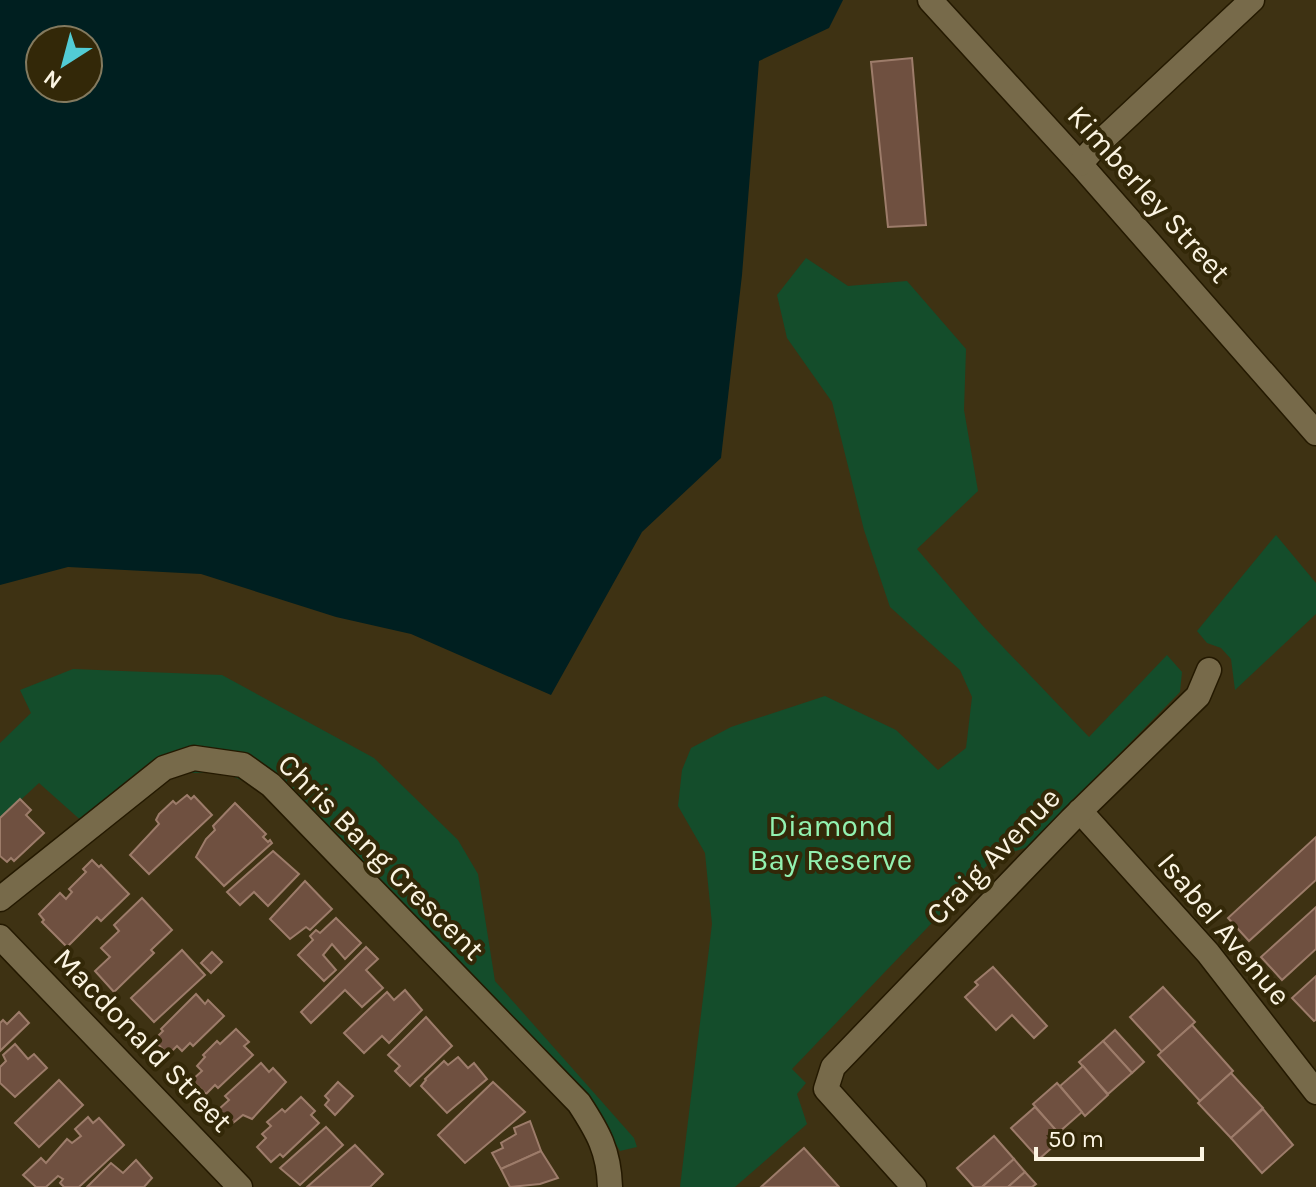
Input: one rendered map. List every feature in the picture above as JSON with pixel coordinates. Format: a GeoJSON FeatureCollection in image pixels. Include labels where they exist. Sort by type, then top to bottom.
{"type":"FeatureCollection","features":[{"type":"Feature","properties":{"kind":"street","name":"Kimberley Street"},"geometry":{"type":"LineString","coordinates":[[930,0],[1080,164],[1316,433]]}},
{"type":"Feature","properties":{"kind":"street"},"geometry":{"type":"LineString","coordinates":[[1080,164],[1252,0]]}},
{"type":"Feature","properties":{"kind":"street","name":"Craig Avenue"},"geometry":{"type":"LineString","coordinates":[[914,1187],[826,1089],[833,1067],[1080,811],[1198,696],[1209,670]]}},
{"type":"Feature","properties":{"kind":"street","name":"Chris Bang Crescent"},"geometry":{"type":"LineString","coordinates":[[0,899],[164,768],[194,758],[243,765],[271,785],[579,1103],[601,1137],[610,1187]]}},
{"type":"Feature","properties":{"kind":"street","name":"Isabel Avenue"},"geometry":{"type":"LineString","coordinates":[[1080,811],[1208,953],[1316,1092]]}},
{"type":"Feature","properties":{"kind":"street","name":"Macdonald Street"},"geometry":{"type":"LineString","coordinates":[[0,937],[240,1187]]}},
{"type":"Feature","properties":{"kind":"green space","name":"Diamond Bay Reserve"},"geometry":{"type":"Polygon","coordinates":[[[806,258],[848,286],[907,281],[966,349],[964,410],[978,491],[917,549],[982,625],[1089,737],[1167,655],[1182,672],[1180,692],[1028,847],[994,858],[792,1069],[806,1083],[797,1094],[807,1124],[735,1187],[680,1187],[712,924],[705,853],[678,806],[682,770],[691,748],[731,727],[825,696],[896,730],[938,770],[966,748],[972,697],[960,670],[890,607],[864,530],[832,402],[787,338],[777,295],[806,258]]]}},
{"type":"Feature","properties":{"kind":"green space"},"geometry":{"type":"Polygon","coordinates":[[[1276,535],[1316,583],[1316,614],[1235,690],[1231,659],[1221,648],[1207,643],[1197,631],[1276,535]]]}},
{"type":"Feature","properties":{"kind":"green space"},"geometry":{"type":"Polygon","coordinates":[[[73,669],[222,675],[374,758],[458,840],[478,874],[495,981],[634,1138],[637,1147],[620,1151],[605,1127],[282,799],[223,772],[160,774],[85,824],[39,783],[0,819],[0,743],[31,713],[20,690],[73,669]]]}},
{"type":"Feature","properties":{"kind":"water"},"geometry":{"type":"Polygon","coordinates":[[[0,0],[843,0],[829,28],[759,61],[742,275],[721,458],[642,532],[551,695],[411,634],[336,617],[201,574],[68,567],[0,585],[0,0]]]}},
{"type":"Feature","properties":{"kind":"building"},"geometry":{"type":"Polygon","coordinates":[[[912,58],[926,225],[888,227],[871,62],[912,58]]]}},
{"type":"Feature","properties":{"kind":"building"},"geometry":{"type":"Polygon","coordinates":[[[187,795],[191,799],[194,796],[212,815],[149,874],[130,855],[159,824],[156,820],[159,814],[173,801],[176,804],[187,795]]]}},
{"type":"Feature","properties":{"kind":"building"},"geometry":{"type":"Polygon","coordinates":[[[20,799],[31,810],[26,815],[44,833],[14,861],[11,858],[7,862],[0,856],[0,818],[20,799]]]}},
{"type":"Feature","properties":{"kind":"building"},"geometry":{"type":"Polygon","coordinates":[[[235,803],[266,834],[263,837],[272,843],[224,886],[196,857],[215,830],[213,826],[235,803]]]}},
{"type":"Feature","properties":{"kind":"building"},"geometry":{"type":"Polygon","coordinates":[[[1316,837],[1316,880],[1249,941],[1228,918],[1316,837]]]}},
{"type":"Feature","properties":{"kind":"building"},"geometry":{"type":"Polygon","coordinates":[[[273,851],[299,874],[268,906],[254,892],[240,905],[227,892],[273,851]]]}},
{"type":"Feature","properties":{"kind":"building"},"geometry":{"type":"Polygon","coordinates":[[[92,860],[99,867],[101,865],[129,894],[101,921],[97,917],[67,947],[42,922],[44,920],[39,914],[60,893],[66,899],[72,892],[69,889],[86,872],[83,869],[92,860]]]}},
{"type":"Feature","properties":{"kind":"building"},"geometry":{"type":"Polygon","coordinates":[[[305,881],[332,909],[310,930],[306,927],[290,939],[270,919],[305,881]]]}},
{"type":"Feature","properties":{"kind":"building"},"geometry":{"type":"Polygon","coordinates":[[[142,898],[172,930],[151,950],[154,953],[114,992],[95,971],[110,957],[101,948],[119,931],[114,925],[142,898]]]}},
{"type":"Feature","properties":{"kind":"building"},"geometry":{"type":"Polygon","coordinates":[[[1316,907],[1316,949],[1282,980],[1261,957],[1316,907]]]}},
{"type":"Feature","properties":{"kind":"building"},"geometry":{"type":"Polygon","coordinates":[[[336,918],[361,943],[345,959],[332,944],[323,955],[336,970],[324,981],[298,955],[313,940],[310,936],[316,930],[320,933],[336,918]]]}},
{"type":"Feature","properties":{"kind":"building"},"geometry":{"type":"Polygon","coordinates":[[[366,947],[378,959],[366,970],[383,988],[362,1007],[345,990],[311,1023],[301,1012],[366,947]]]}},
{"type":"Feature","properties":{"kind":"building"},"geometry":{"type":"Polygon","coordinates":[[[182,950],[205,975],[154,1022],[131,998],[182,950]]]}},
{"type":"Feature","properties":{"kind":"building"},"geometry":{"type":"Polygon","coordinates":[[[212,952],[222,962],[211,973],[201,963],[212,952]]]}},
{"type":"Feature","properties":{"kind":"building"},"geometry":{"type":"Polygon","coordinates":[[[993,967],[1047,1026],[1034,1038],[1012,1015],[996,1030],[965,997],[978,985],[975,982],[993,967]]]}},
{"type":"Feature","properties":{"kind":"building"},"geometry":{"type":"Polygon","coordinates":[[[1316,976],[1316,1020],[1314,1021],[1292,998],[1316,976]]]}},
{"type":"Feature","properties":{"kind":"building"},"geometry":{"type":"Polygon","coordinates":[[[1163,987],[1195,1022],[1162,1052],[1130,1017],[1163,987]]]}},
{"type":"Feature","properties":{"kind":"building"},"geometry":{"type":"Polygon","coordinates":[[[405,990],[422,1010],[389,1043],[382,1036],[364,1053],[344,1033],[387,992],[394,1000],[405,990]]]}},
{"type":"Feature","properties":{"kind":"building"},"geometry":{"type":"Polygon","coordinates":[[[196,994],[205,1004],[208,1000],[224,1016],[193,1046],[190,1043],[182,1051],[177,1046],[168,1055],[154,1040],[196,994]]]}},
{"type":"Feature","properties":{"kind":"building"},"geometry":{"type":"Polygon","coordinates":[[[19,1012],[29,1023],[0,1051],[0,1023],[3,1020],[7,1024],[19,1012]]]}},
{"type":"Feature","properties":{"kind":"building"},"geometry":{"type":"Polygon","coordinates":[[[426,1017],[452,1046],[410,1086],[395,1071],[400,1066],[388,1055],[426,1017]]]}},
{"type":"Feature","properties":{"kind":"building"},"geometry":{"type":"Polygon","coordinates":[[[1192,1025],[1233,1071],[1200,1101],[1158,1055],[1192,1025]]]}},
{"type":"Feature","properties":{"kind":"building"},"geometry":{"type":"Polygon","coordinates":[[[236,1029],[249,1042],[244,1046],[253,1055],[218,1088],[215,1085],[206,1094],[192,1080],[202,1071],[197,1066],[217,1041],[220,1044],[236,1029]]]}},
{"type":"Feature","properties":{"kind":"building"},"geometry":{"type":"Polygon","coordinates":[[[1115,1030],[1144,1062],[1132,1073],[1103,1041],[1115,1030]]]}},
{"type":"Feature","properties":{"kind":"building"},"geometry":{"type":"Polygon","coordinates":[[[1103,1041],[1132,1073],[1108,1094],[1079,1062],[1103,1041]]]}},
{"type":"Feature","properties":{"kind":"building"},"geometry":{"type":"Polygon","coordinates":[[[15,1044],[28,1059],[34,1054],[47,1068],[15,1097],[0,1083],[0,1067],[6,1061],[3,1055],[15,1044]]]}},
{"type":"Feature","properties":{"kind":"building"},"geometry":{"type":"Polygon","coordinates":[[[458,1057],[468,1068],[474,1063],[487,1079],[447,1113],[421,1086],[444,1061],[448,1065],[458,1057]]]}},
{"type":"Feature","properties":{"kind":"building"},"geometry":{"type":"Polygon","coordinates":[[[261,1063],[269,1072],[273,1068],[286,1082],[252,1119],[243,1115],[233,1123],[219,1109],[229,1100],[225,1096],[261,1063]]]}},
{"type":"Feature","properties":{"kind":"building"},"geometry":{"type":"Polygon","coordinates":[[[1083,1066],[1108,1095],[1085,1116],[1060,1086],[1083,1066]]]}},
{"type":"Feature","properties":{"kind":"building"},"geometry":{"type":"Polygon","coordinates":[[[1231,1073],[1263,1108],[1231,1138],[1198,1103],[1231,1073]]]}},
{"type":"Feature","properties":{"kind":"building"},"geometry":{"type":"Polygon","coordinates":[[[59,1080],[83,1105],[39,1147],[15,1123],[59,1080]]]}},
{"type":"Feature","properties":{"kind":"building"},"geometry":{"type":"Polygon","coordinates":[[[338,1082],[353,1096],[335,1115],[325,1105],[329,1100],[325,1096],[338,1082]]]}},
{"type":"Feature","properties":{"kind":"building"},"geometry":{"type":"Polygon","coordinates":[[[493,1082],[525,1112],[465,1163],[438,1135],[493,1082]]]}},
{"type":"Feature","properties":{"kind":"building"},"geometry":{"type":"Polygon","coordinates":[[[1057,1083],[1082,1112],[1058,1133],[1033,1104],[1057,1083]]]}},
{"type":"Feature","properties":{"kind":"building"},"geometry":{"type":"Polygon","coordinates":[[[301,1097],[315,1111],[311,1115],[319,1123],[283,1157],[280,1154],[271,1162],[257,1147],[266,1138],[262,1134],[271,1126],[267,1122],[282,1109],[285,1112],[301,1097]]]}},
{"type":"Feature","properties":{"kind":"building"},"geometry":{"type":"Polygon","coordinates":[[[1035,1107],[1063,1138],[1039,1159],[1011,1128],[1035,1107]]]}},
{"type":"Feature","properties":{"kind":"building"},"geometry":{"type":"Polygon","coordinates":[[[1263,1109],[1293,1145],[1262,1173],[1231,1138],[1263,1109]]]}},
{"type":"Feature","properties":{"kind":"building"},"geometry":{"type":"Polygon","coordinates":[[[88,1117],[93,1123],[99,1118],[124,1145],[79,1187],[64,1187],[60,1183],[63,1179],[58,1176],[46,1187],[36,1187],[23,1175],[41,1158],[46,1163],[67,1139],[72,1143],[81,1136],[75,1129],[88,1117]]]}},
{"type":"Feature","properties":{"kind":"building"},"geometry":{"type":"Polygon","coordinates":[[[530,1121],[541,1151],[501,1169],[492,1153],[503,1148],[501,1143],[516,1134],[514,1128],[530,1121]]]}},
{"type":"Feature","properties":{"kind":"building"},"geometry":{"type":"Polygon","coordinates":[[[326,1127],[343,1145],[300,1185],[280,1168],[326,1127]]]}},
{"type":"Feature","properties":{"kind":"building"},"geometry":{"type":"Polygon","coordinates":[[[994,1136],[1014,1159],[982,1187],[974,1187],[957,1168],[994,1136]]]}},
{"type":"Feature","properties":{"kind":"building"},"geometry":{"type":"Polygon","coordinates":[[[355,1145],[383,1174],[370,1187],[307,1187],[355,1145]]]}},
{"type":"Feature","properties":{"kind":"building"},"geometry":{"type":"Polygon","coordinates":[[[804,1148],[839,1187],[761,1187],[804,1148]]]}},
{"type":"Feature","properties":{"kind":"building"},"geometry":{"type":"Polygon","coordinates":[[[541,1151],[558,1178],[540,1184],[510,1187],[501,1169],[541,1151]]]}},
{"type":"Feature","properties":{"kind":"building"},"geometry":{"type":"Polygon","coordinates":[[[1014,1159],[1025,1172],[1008,1187],[982,1187],[1014,1159]]]}},
{"type":"Feature","properties":{"kind":"building"},"geometry":{"type":"Polygon","coordinates":[[[136,1160],[152,1178],[144,1187],[87,1187],[111,1163],[123,1173],[136,1160]]]}},
{"type":"Feature","properties":{"kind":"building"},"geometry":{"type":"Polygon","coordinates":[[[1025,1172],[1036,1184],[1032,1187],[1008,1187],[1025,1172]]]}}]}
